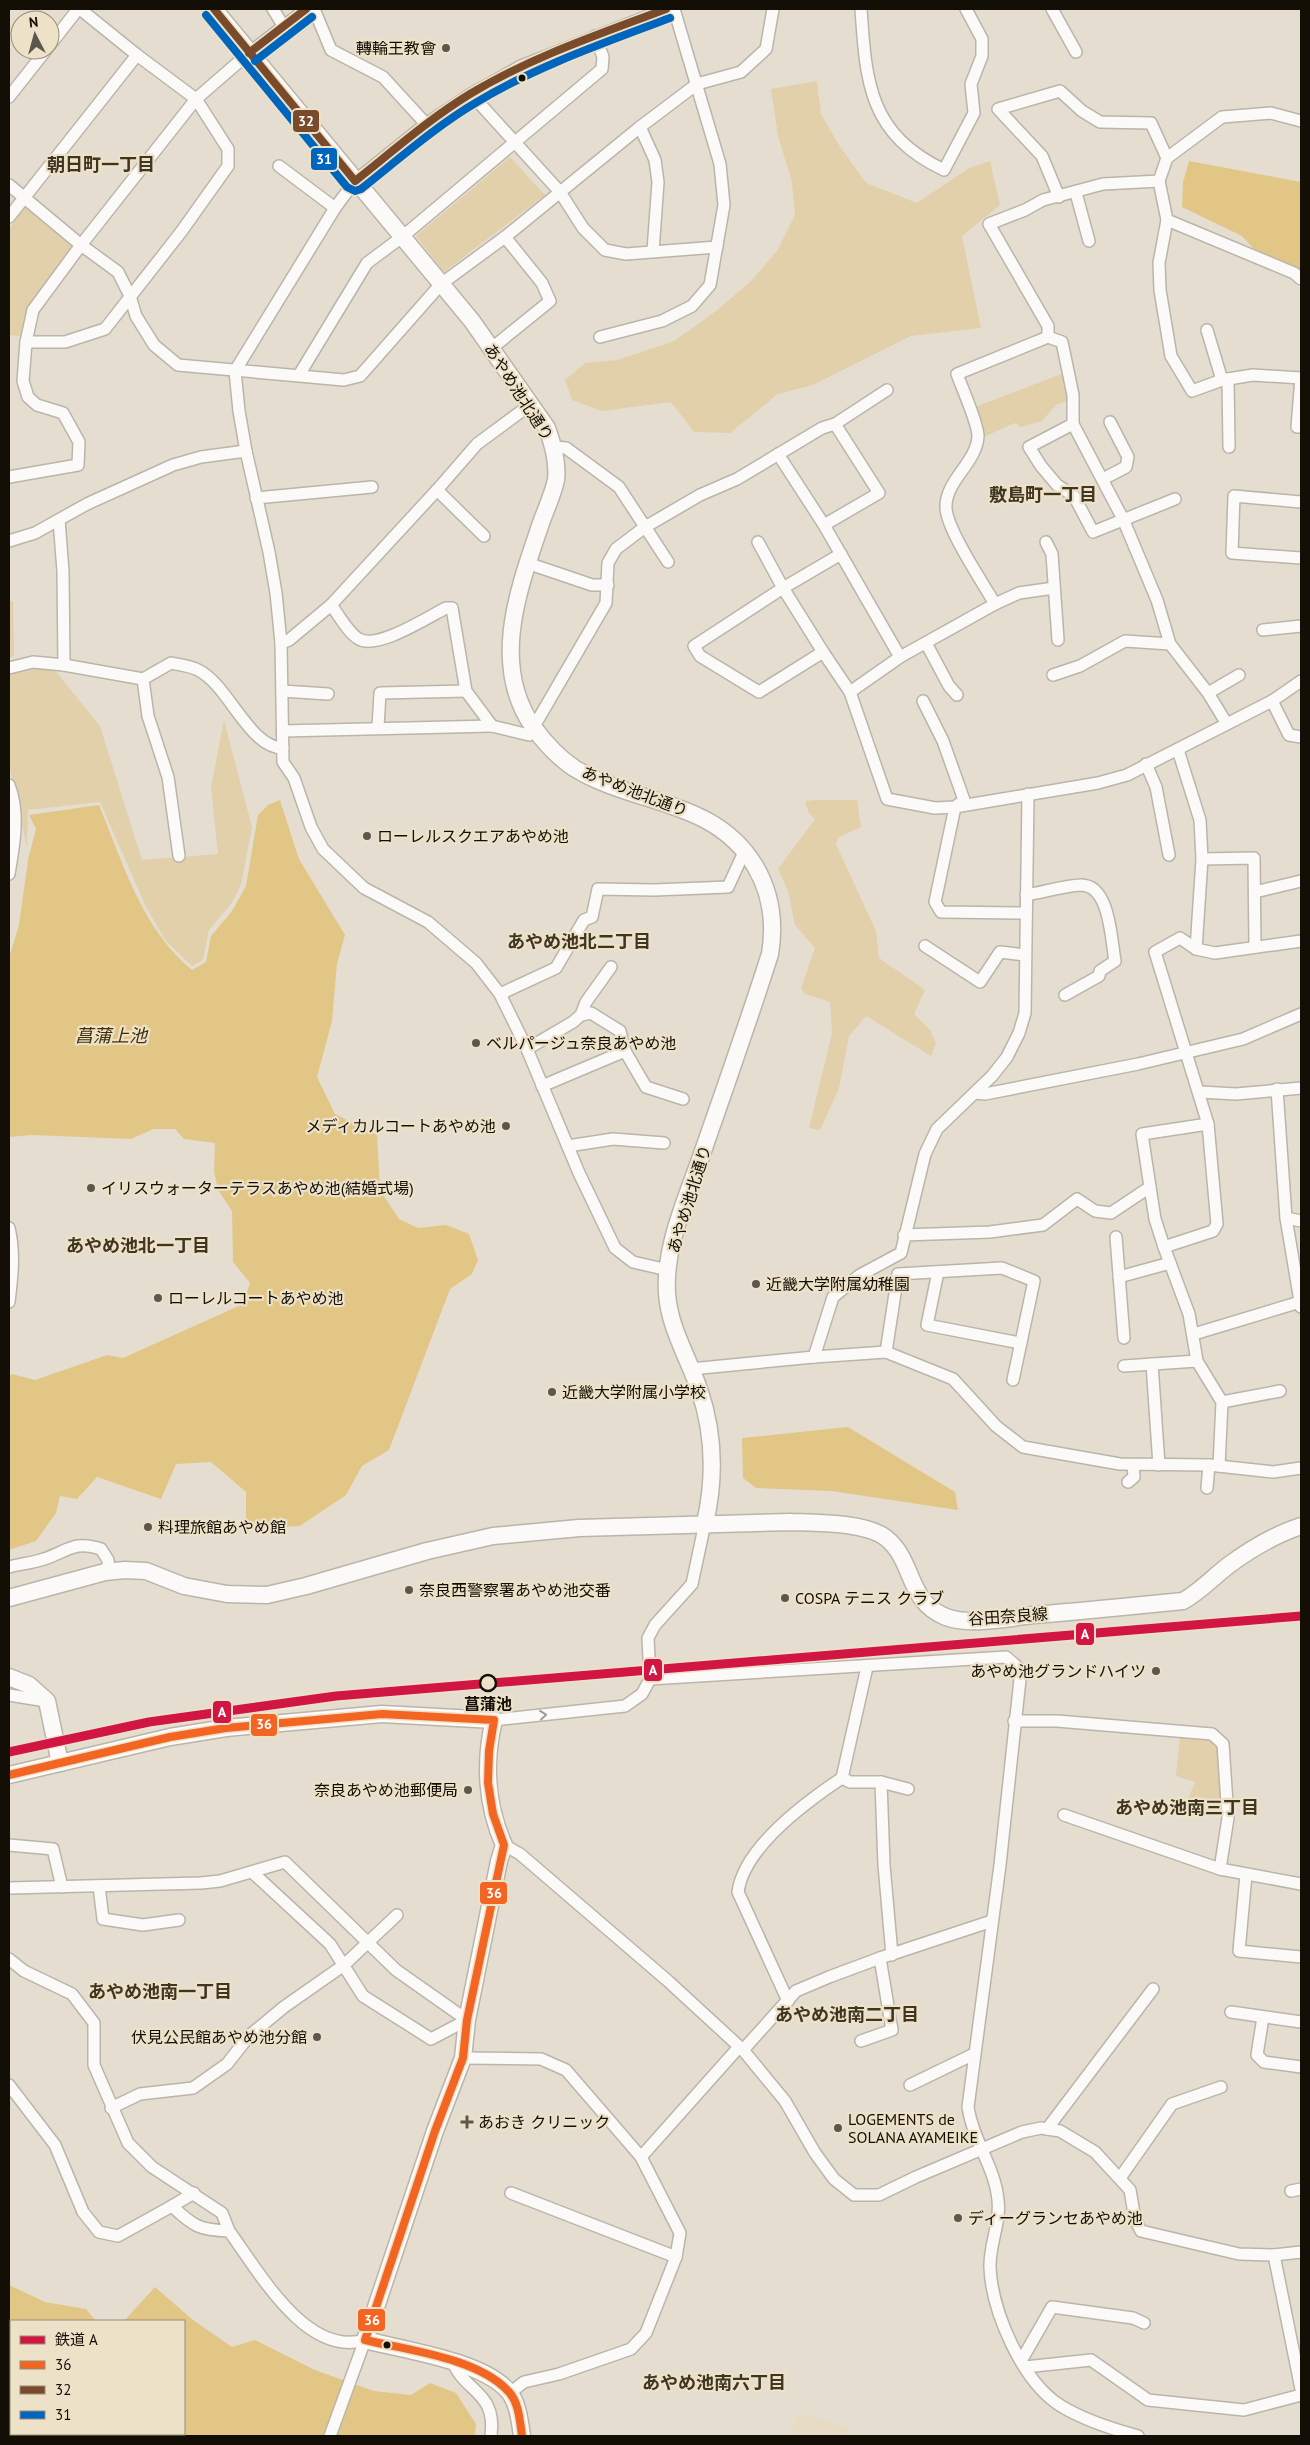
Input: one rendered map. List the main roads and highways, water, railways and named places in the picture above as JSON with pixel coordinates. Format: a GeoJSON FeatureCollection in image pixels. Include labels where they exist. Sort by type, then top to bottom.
{"type":"FeatureCollection","features":[{"type":"Feature","properties":{"kind":"water"},"geometry":{"type":"Polygon","coordinates":[[[1189,161],[1301,182],[1301,272],[1253,248],[1242,236],[1182,207],[1183,182],[1189,161]]]}},
{"type":"Feature","properties":{"kind":"water","name":"菖蒲上池"},"geometry":{"type":"Polygon","coordinates":[[[280,800],[299,859],[345,935],[337,964],[332,1021],[317,1077],[335,1114],[377,1135],[380,1190],[399,1219],[418,1228],[446,1225],[469,1234],[478,1260],[472,1274],[450,1289],[389,1450],[362,1466],[346,1495],[300,1526],[263,1528],[246,1521],[246,1492],[211,1462],[176,1464],[161,1499],[97,1477],[77,1499],[60,1496],[56,1513],[36,1541],[9,1550],[9,1376],[12,1374],[35,1380],[107,1355],[123,1358],[243,1304],[250,1283],[233,1262],[232,1211],[218,1190],[214,1171],[215,1143],[184,1139],[175,1129],[153,1129],[131,1139],[32,1135],[9,1137],[9,958],[19,925],[28,860],[36,829],[29,815],[99,805],[126,872],[147,915],[175,954],[192,970],[206,962],[211,936],[232,911],[246,886],[258,815],[268,805],[280,800]]]}},
{"type":"Feature","properties":{"kind":"water"},"geometry":{"type":"Polygon","coordinates":[[[848,1427],[955,1492],[958,1510],[831,1491],[756,1488],[743,1478],[742,1438],[848,1427]]]}},
{"type":"Feature","properties":{"kind":"water"},"geometry":{"type":"Polygon","coordinates":[[[9,2285],[45,2302],[86,2309],[95,2320],[10,2320],[10,2435],[185,2435],[185,2320],[125,2320],[155,2287],[193,2320],[232,2347],[255,2340],[315,2370],[374,2391],[411,2395],[430,2383],[456,2393],[476,2424],[475,2436],[9,2436],[9,2285]]]}},
{"type":"Feature","properties":{"kind":"rail line","name":"A"},"geometry":{"type":"LineString","coordinates":[[9,1752],[149,1722],[336,1696],[1301,1616]]}},
{"type":"Feature","properties":{"kind":"place","name":"轉輪王教會"},"geometry":{"type":"Point","coordinates":[446,48]}},
{"type":"Feature","properties":{"kind":"place","name":"ローレルスクエアあやめ池"},"geometry":{"type":"Point","coordinates":[367,836]}},
{"type":"Feature","properties":{"kind":"place","name":"ベルパージュ奈良あやめ池"},"geometry":{"type":"Point","coordinates":[476,1043]}},
{"type":"Feature","properties":{"kind":"place","name":"メディカルコートあやめ池"},"geometry":{"type":"Point","coordinates":[506,1126]}},
{"type":"Feature","properties":{"kind":"place","name":"イリスウォーターテラスあやめ池(結婚式場)"},"geometry":{"type":"Point","coordinates":[91,1188]}},
{"type":"Feature","properties":{"kind":"place","name":"近畿大学附属幼稚園"},"geometry":{"type":"Point","coordinates":[756,1284]}},
{"type":"Feature","properties":{"kind":"place","name":"ローレルコートあやめ池"},"geometry":{"type":"Point","coordinates":[158,1298]}},
{"type":"Feature","properties":{"kind":"place","name":"近畿大学附属小学校"},"geometry":{"type":"Point","coordinates":[552,1392]}},
{"type":"Feature","properties":{"kind":"place","name":"料理旅館あやめ館"},"geometry":{"type":"Point","coordinates":[148,1527]}},
{"type":"Feature","properties":{"kind":"place","name":"奈良西警察署あやめ池交番"},"geometry":{"type":"Point","coordinates":[409,1590]}},
{"type":"Feature","properties":{"kind":"place","name":"COSPA テニス クラブ"},"geometry":{"type":"Point","coordinates":[785,1598]}},
{"type":"Feature","properties":{"kind":"place","name":"あやめ池グランドハイツ"},"geometry":{"type":"Point","coordinates":[1156,1671]}},
{"type":"Feature","properties":{"kind":"place","name":"菖蒲池"},"geometry":{"type":"Point","coordinates":[488,1683]}},
{"type":"Feature","properties":{"kind":"place","name":"奈良あやめ池郵便局"},"geometry":{"type":"Point","coordinates":[468,1790]}},
{"type":"Feature","properties":{"kind":"place","name":"伏見公民館あやめ池分館"},"geometry":{"type":"Point","coordinates":[317,2037]}},
{"type":"Feature","properties":{"kind":"place","name":"あおき クリニック"},"geometry":{"type":"Point","coordinates":[467,2122]}},
{"type":"Feature","properties":{"kind":"place","name":"LOGEMENTS de SOLANA AYAMEIKE"},"geometry":{"type":"Point","coordinates":[838,2128]}},
{"type":"Feature","properties":{"kind":"place","name":"ディーグランセあやめ池"},"geometry":{"type":"Point","coordinates":[958,2218]}},
{"type":"Feature","properties":{"kind":"district","name":"朝日町一丁目"},"geometry":{"type":"Point","coordinates":[101,164]}},
{"type":"Feature","properties":{"kind":"district","name":"敷島町一丁目"},"geometry":{"type":"Point","coordinates":[1043,494]}},
{"type":"Feature","properties":{"kind":"district","name":"あやめ池北二丁目"},"geometry":{"type":"Point","coordinates":[579,941]}},
{"type":"Feature","properties":{"kind":"district","name":"あやめ池北一丁目"},"geometry":{"type":"Point","coordinates":[138,1245]}},
{"type":"Feature","properties":{"kind":"district","name":"あやめ池南三丁目"},"geometry":{"type":"Point","coordinates":[1187,1807]}},
{"type":"Feature","properties":{"kind":"district","name":"あやめ池南一丁目"},"geometry":{"type":"Point","coordinates":[160,1991]}},
{"type":"Feature","properties":{"kind":"district","name":"あやめ池南二丁目"},"geometry":{"type":"Point","coordinates":[847,2014]}},
{"type":"Feature","properties":{"kind":"district","name":"あやめ池南六丁目"},"geometry":{"type":"Point","coordinates":[714,2382]}}]}
